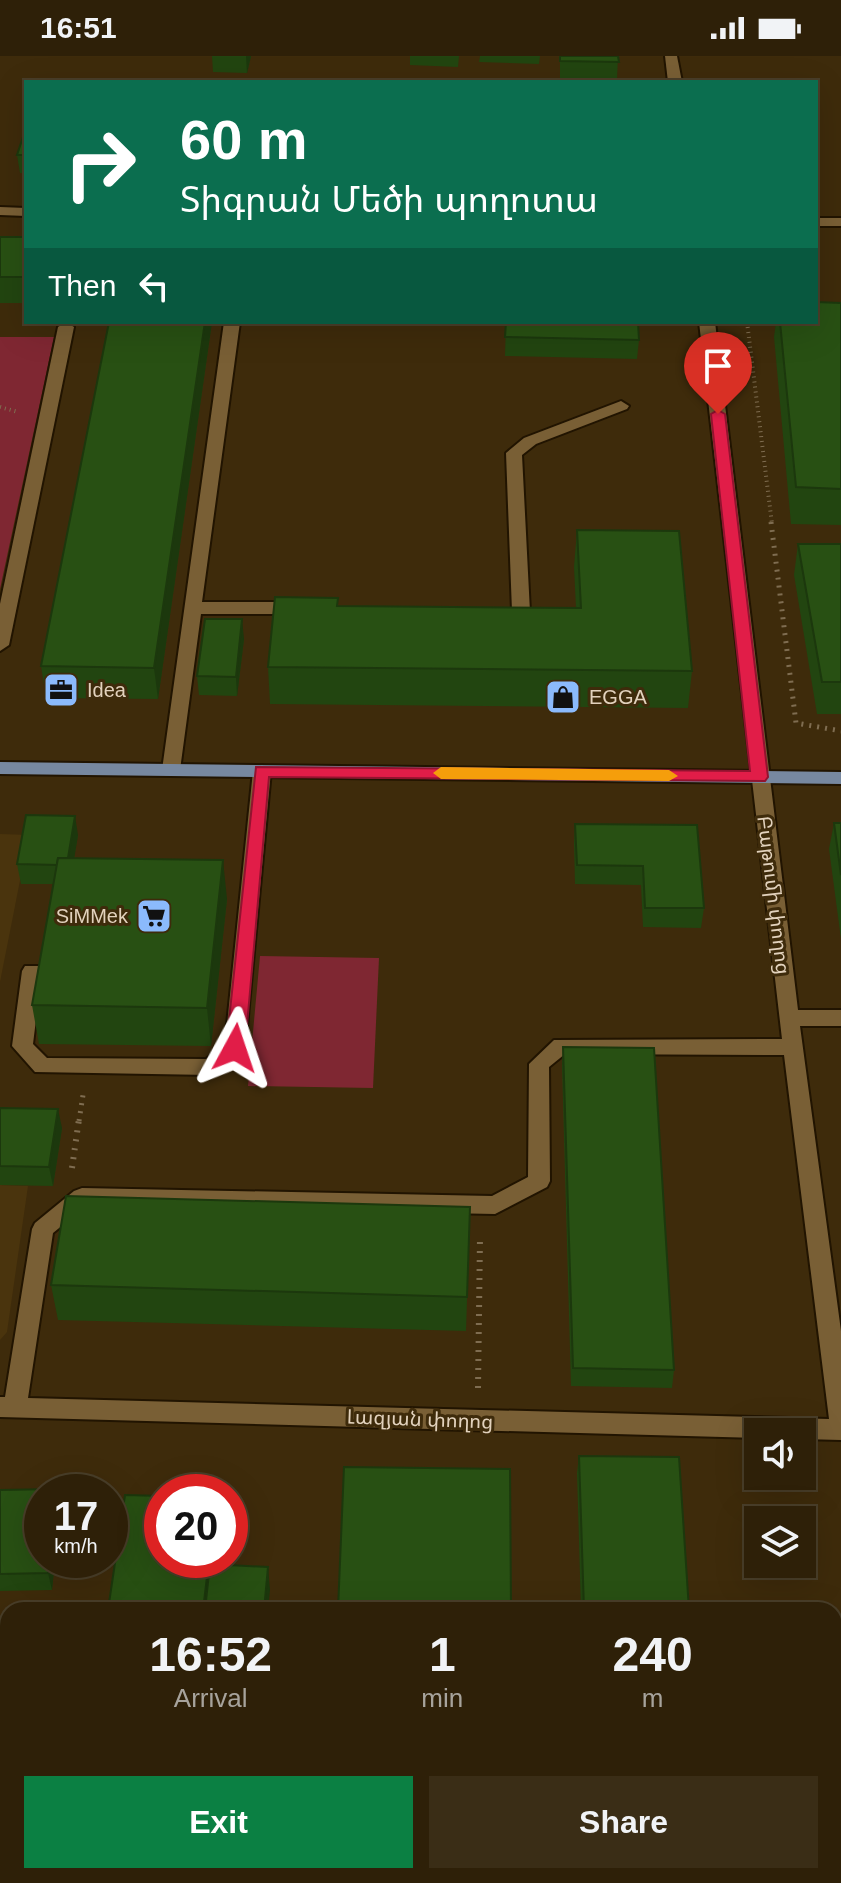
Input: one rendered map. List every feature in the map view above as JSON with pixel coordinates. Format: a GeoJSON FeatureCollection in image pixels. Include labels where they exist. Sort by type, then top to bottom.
{"type":"FeatureCollection","features":[{"type":"Feature","properties":{"kind":"main road"},"geometry":{"type":"LineString","coordinates":[[0,768],[841,778]]}},
{"type":"Feature","properties":{"kind":"street"},"geometry":{"type":"LineString","coordinates":[[671,56],[675,80]]}},
{"type":"Feature","properties":{"kind":"street"},"geometry":{"type":"LineString","coordinates":[[0,211],[24,212]]}},
{"type":"Feature","properties":{"kind":"street"},"geometry":{"type":"LineString","coordinates":[[818,222],[841,222]]}},
{"type":"Feature","properties":{"kind":"street"},"geometry":{"type":"LineString","coordinates":[[171,770],[232,324]]}},
{"type":"Feature","properties":{"kind":"street","name":"Բաթումի փողոց"},"geometry":{"type":"LineString","coordinates":[[707,324],[759,777],[841,1419]]}},
{"type":"Feature","properties":{"kind":"street"},"geometry":{"type":"LineString","coordinates":[[0,645],[66,327]]}},
{"type":"Feature","properties":{"kind":"street"},"geometry":{"type":"LineString","coordinates":[[494,629],[508,629],[521,612],[514,453],[530,441],[621,406]]}},
{"type":"Feature","properties":{"kind":"street"},"geometry":{"type":"LineString","coordinates":[[193,608],[315,608]]}},
{"type":"Feature","properties":{"kind":"street"},"geometry":{"type":"LineString","coordinates":[[32,971],[22,1046],[42,1066],[210,1067],[235,1048],[262,771]]}},
{"type":"Feature","properties":{"kind":"street"},"geometry":{"type":"LineString","coordinates":[[789,1018],[841,1018]]}},
{"type":"Feature","properties":{"kind":"street"},"geometry":{"type":"LineString","coordinates":[[8,1407],[43,1229],[82,1197],[495,1205],[539,1181],[539,1064],[561,1046],[793,1047]]}},
{"type":"Feature","properties":{"kind":"street","name":"Լազյան փողոց"},"geometry":{"type":"LineString","coordinates":[[8,1407],[841,1430]]}},
{"type":"Feature","properties":{"kind":"path"},"geometry":{"type":"LineString","coordinates":[[747,324],[796,723],[841,731]]}},
{"type":"Feature","properties":{"kind":"path"},"geometry":{"type":"LineString","coordinates":[[70,1180],[88,1066]]}},
{"type":"Feature","properties":{"kind":"path"},"geometry":{"type":"LineString","coordinates":[[478,1421],[480,1204]]}},
{"type":"Feature","properties":{"kind":"shaded area"},"geometry":{"type":"Polygon","coordinates":[[[0,337],[54,337],[0,589],[0,337]]]}},
{"type":"Feature","properties":{"kind":"shaded area"},"geometry":{"type":"Polygon","coordinates":[[[0,834],[29,835],[0,982],[0,834]]]}},
{"type":"Feature","properties":{"kind":"shaded area"},"geometry":{"type":"Polygon","coordinates":[[[260,956],[379,958],[373,1088],[248,1086],[260,956]]]}},
{"type":"Feature","properties":{"kind":"shaded area"},"geometry":{"type":"Polygon","coordinates":[[[0,1185],[28,1186],[7,1332],[0,1340],[0,1185]]]}},
{"type":"Feature","properties":{"kind":"building"},"geometry":{"type":"Polygon","coordinates":[[[560,56],[618,56],[619,62],[560,61],[560,56]]]}},
{"type":"Feature","properties":{"kind":"building"},"geometry":{"type":"Polygon","coordinates":[[[24,134],[24,155],[17,155],[24,134]]]}},
{"type":"Feature","properties":{"kind":"building"},"geometry":{"type":"Polygon","coordinates":[[[0,237],[24,237],[24,277],[0,277],[0,237]]]}},
{"type":"Feature","properties":{"kind":"building"},"geometry":{"type":"Polygon","coordinates":[[[818,302],[841,303],[841,489],[796,487],[780,324],[818,324],[818,302]]]}},
{"type":"Feature","properties":{"kind":"building"},"geometry":{"type":"Polygon","coordinates":[[[109,324],[205,324],[154,668],[41,666],[109,324]]]}},
{"type":"Feature","properties":{"kind":"building"},"geometry":{"type":"Polygon","coordinates":[[[506,324],[638,324],[639,340],[505,337],[506,324]]]}},
{"type":"Feature","properties":{"kind":"building"},"geometry":{"type":"Polygon","coordinates":[[[577,530],[679,531],[692,671],[268,667],[275,597],[338,598],[337,606],[581,608],[577,530]]]}},
{"type":"Feature","properties":{"kind":"building"},"geometry":{"type":"Polygon","coordinates":[[[798,544],[841,544],[841,682],[822,682],[798,544]]]}},
{"type":"Feature","properties":{"kind":"building"},"geometry":{"type":"Polygon","coordinates":[[[205,619],[242,619],[236,677],[197,676],[205,619]]]}},
{"type":"Feature","properties":{"kind":"building"},"geometry":{"type":"Polygon","coordinates":[[[26,815],[75,816],[68,858],[58,858],[57,865],[17,864],[26,815]]]}},
{"type":"Feature","properties":{"kind":"building"},"geometry":{"type":"Polygon","coordinates":[[[834,823],[841,823],[841,875],[834,823]]]}},
{"type":"Feature","properties":{"kind":"building"},"geometry":{"type":"Polygon","coordinates":[[[575,824],[697,825],[704,908],[645,908],[643,866],[577,865],[575,824]]]}},
{"type":"Feature","properties":{"kind":"building"},"geometry":{"type":"Polygon","coordinates":[[[58,858],[223,860],[207,1008],[32,1005],[58,858]]]}},
{"type":"Feature","properties":{"kind":"building"},"geometry":{"type":"Polygon","coordinates":[[[563,1047],[654,1048],[674,1370],[573,1368],[563,1047]]]}},
{"type":"Feature","properties":{"kind":"building"},"geometry":{"type":"Polygon","coordinates":[[[0,1108],[58,1109],[49,1167],[0,1166],[0,1108]]]}},
{"type":"Feature","properties":{"kind":"building"},"geometry":{"type":"Polygon","coordinates":[[[66,1196],[470,1207],[467,1297],[51,1285],[66,1196]]]}},
{"type":"Feature","properties":{"kind":"building"},"geometry":{"type":"Polygon","coordinates":[[[579,1456],[679,1457],[688,1602],[584,1602],[579,1456]]]}},
{"type":"Feature","properties":{"kind":"building"},"geometry":{"type":"Polygon","coordinates":[[[344,1467],[510,1469],[511,1602],[338,1602],[344,1467]]]}},
{"type":"Feature","properties":{"kind":"building"},"geometry":{"type":"Polygon","coordinates":[[[0,1490],[24,1490],[24,1574],[0,1574],[0,1490]]]}},
{"type":"Feature","properties":{"kind":"building"},"geometry":{"type":"Polygon","coordinates":[[[128,1495],[144,1496],[144,1578],[207,1578],[204,1602],[109,1602],[113,1578],[128,1578],[128,1495]]]}},
{"type":"Feature","properties":{"kind":"building"},"geometry":{"type":"Polygon","coordinates":[[[248,1566],[268,1567],[265,1602],[206,1602],[208,1578],[248,1578],[248,1566]]]}},
{"type":"Feature","properties":{"kind":"slow traffic"},"geometry":{"type":"LineString","coordinates":[[441,773],[669,776]]}},
{"type":"Feature","properties":{"kind":"place","name":"Idea"},"geometry":{"type":"Point","coordinates":[61,690]}},
{"type":"Feature","properties":{"kind":"place","name":"EGGA"},"geometry":{"type":"Point","coordinates":[563,697]}},
{"type":"Feature","properties":{"kind":"place","name":"SiMMek"},"geometry":{"type":"Point","coordinates":[154,916]}},
{"type":"Feature","properties":{"kind":"route"},"geometry":{"type":"LineString","coordinates":[[235,1048],[262,771],[759,777],[718,414]]}}]}
